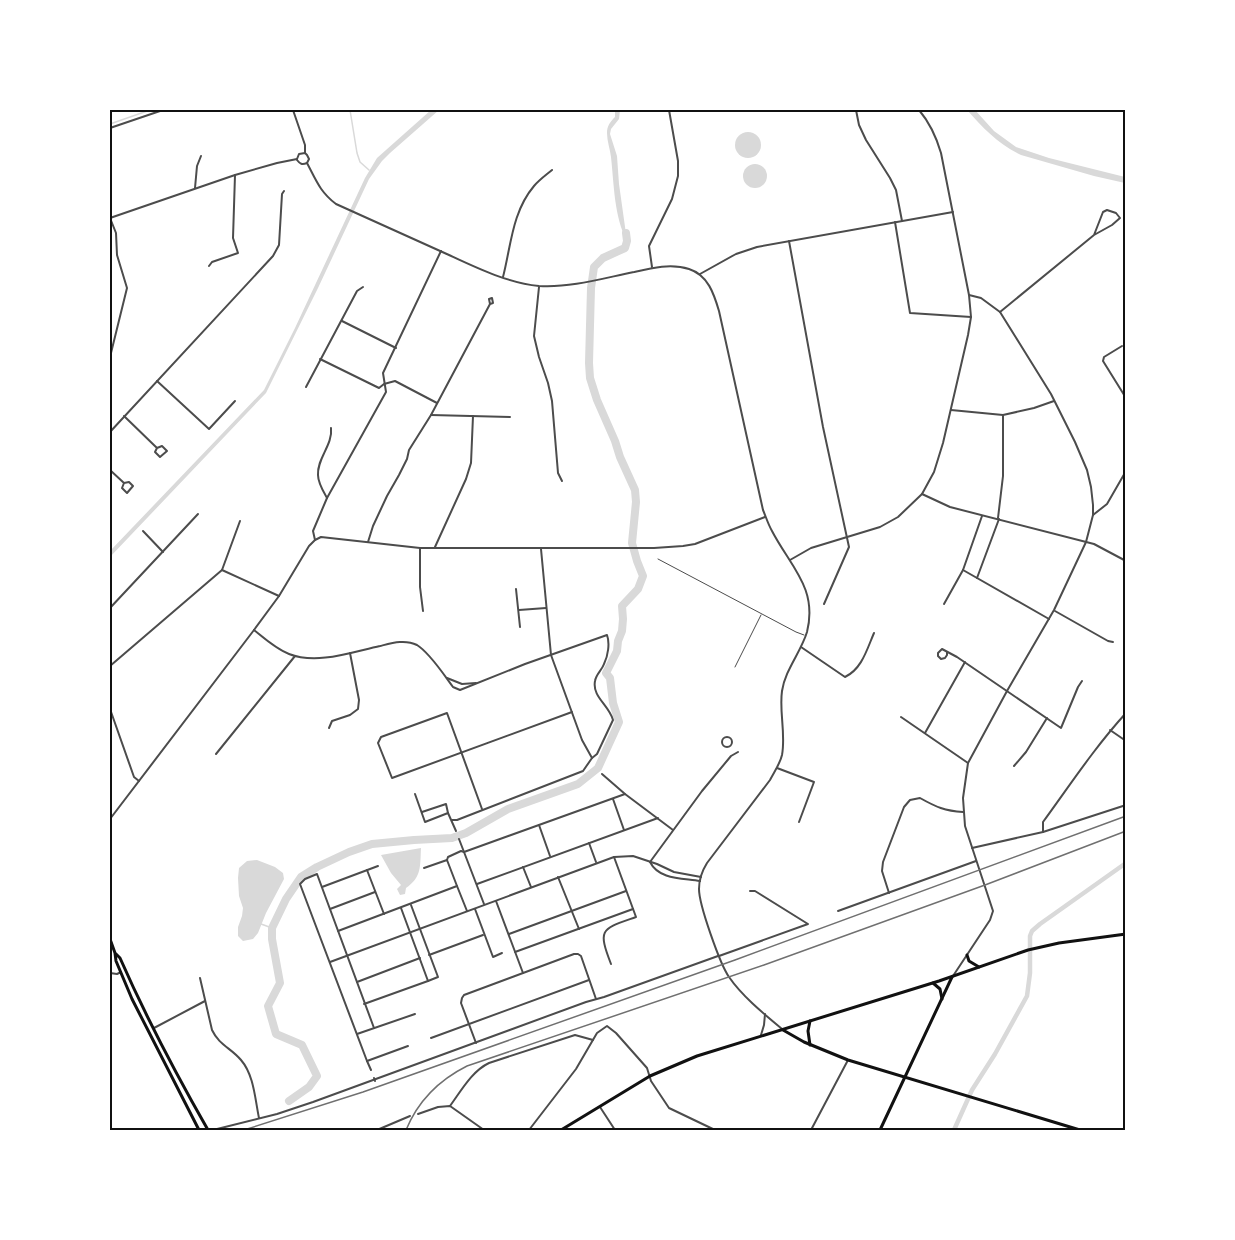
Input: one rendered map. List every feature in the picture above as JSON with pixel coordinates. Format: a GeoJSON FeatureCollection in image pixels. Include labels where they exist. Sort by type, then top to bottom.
{"type":"FeatureCollection","features":[{"type":"Feature","properties":{"kind":"main road"},"geometry":{"type":"LineString","coordinates":[[561,1131],[650,1076],[697,1056],[952,977],[1028,950],[1059,943],[1125,934]]}},
{"type":"Feature","properties":{"kind":"main road"},"geometry":{"type":"LineString","coordinates":[[110,939],[116,961],[132,999],[199,1131]]}},
{"type":"Feature","properties":{"kind":"main road"},"geometry":{"type":"LineString","coordinates":[[115,953],[120,958],[184,1089],[208,1131]]}},
{"type":"Feature","properties":{"kind":"main road"},"geometry":{"type":"LineString","coordinates":[[967,954],[969,961],[979,967]]}},
{"type":"Feature","properties":{"kind":"main road"},"geometry":{"type":"LineString","coordinates":[[121,972],[126,970]]}},
{"type":"Feature","properties":{"kind":"main road"},"geometry":{"type":"LineString","coordinates":[[880,1131],[952,977]]}},
{"type":"Feature","properties":{"kind":"main road"},"geometry":{"type":"LineString","coordinates":[[933,983],[940,989],[942,1000]]}},
{"type":"Feature","properties":{"kind":"main road"},"geometry":{"type":"LineString","coordinates":[[810,1021],[808,1031],[810,1045]]}},
{"type":"Feature","properties":{"kind":"main road"},"geometry":{"type":"LineString","coordinates":[[783,1030],[810,1045],[848,1060],[1080,1131]]}},
{"type":"Feature","properties":{"kind":"street"},"geometry":{"type":"LineString","coordinates":[[110,128],[163,110]]}},
{"type":"Feature","properties":{"kind":"street"},"geometry":{"type":"LineString","coordinates":[[293,110],[305,146],[304,153]]}},
{"type":"Feature","properties":{"kind":"street"},"geometry":{"type":"LineString","coordinates":[[652,268],[649,246],[672,199],[678,176],[678,161],[669,110]]}},
{"type":"Feature","properties":{"kind":"street"},"geometry":{"type":"LineString","coordinates":[[856,110],[866,140],[896,190],[902,221]]}},
{"type":"Feature","properties":{"kind":"street"},"geometry":{"type":"LineString","coordinates":[[790,560],[811,548],[870,531],[892,521],[922,494],[940,455],[971,317],[969,296],[937,138],[919,110]]}},
{"type":"Feature","properties":{"kind":"street"},"geometry":{"type":"LineString","coordinates":[[110,357],[127,288],[117,255],[116,233],[110,218],[235,176],[297,159],[300,154],[304,153]]}},
{"type":"Feature","properties":{"kind":"street"},"geometry":{"type":"LineString","coordinates":[[304,153],[308,157],[307,163],[318,186],[327,198],[336,204],[486,272],[539,286],[563,285],[671,266],[688,268],[700,274],[711,289],[719,311],[758,493],[772,531],[808,595],[810,620],[806,635],[783,687],[782,756],[770,780],[707,863],[700,881],[700,899],[726,972],[738,989],[783,1030]]}},
{"type":"Feature","properties":{"kind":"street"},"geometry":{"type":"LineString","coordinates":[[195,189],[197,166],[201,156]]}},
{"type":"Feature","properties":{"kind":"street"},"geometry":{"type":"LineString","coordinates":[[297,159],[299,163],[307,163]]}},
{"type":"Feature","properties":{"kind":"street"},"geometry":{"type":"LineString","coordinates":[[503,277],[517,217],[534,186],[552,170]]}},
{"type":"Feature","properties":{"kind":"street"},"geometry":{"type":"LineString","coordinates":[[208,266],[212,262],[238,253],[233,238],[235,176]]}},
{"type":"Feature","properties":{"kind":"street"},"geometry":{"type":"LineString","coordinates":[[110,432],[273,256],[279,245],[284,191]]}},
{"type":"Feature","properties":{"kind":"street"},"geometry":{"type":"LineString","coordinates":[[1000,312],[1094,235],[1105,230],[1120,218],[1116,213],[1107,210],[1103,212],[1094,235]]}},
{"type":"Feature","properties":{"kind":"street"},"geometry":{"type":"LineString","coordinates":[[700,274],[744,251],[953,212]]}},
{"type":"Feature","properties":{"kind":"street"},"geometry":{"type":"LineString","coordinates":[[895,222],[910,313],[971,317]]}},
{"type":"Feature","properties":{"kind":"street"},"geometry":{"type":"LineString","coordinates":[[789,242],[823,427],[849,547],[824,604]]}},
{"type":"Feature","properties":{"kind":"street"},"geometry":{"type":"LineString","coordinates":[[315,540],[313,531],[327,498],[386,392],[383,373],[441,251]]}},
{"type":"Feature","properties":{"kind":"street"},"geometry":{"type":"LineString","coordinates":[[539,286],[534,336],[552,401],[558,473],[562,481]]}},
{"type":"Feature","properties":{"kind":"street"},"geometry":{"type":"LineString","coordinates":[[306,387],[357,291],[363,287]]}},
{"type":"Feature","properties":{"kind":"street"},"geometry":{"type":"LineString","coordinates":[[952,977],[993,914],[992,903],[965,826],[963,790],[968,763],[1054,610],[1086,542],[1093,515],[1087,470],[1055,400],[1000,312],[981,298],[969,296]]}},
{"type":"Feature","properties":{"kind":"street"},"geometry":{"type":"LineString","coordinates":[[368,542],[373,526],[407,459],[409,450],[431,415],[490,304]]}},
{"type":"Feature","properties":{"kind":"street"},"geometry":{"type":"LineString","coordinates":[[341,321],[396,348]]}},
{"type":"Feature","properties":{"kind":"street"},"geometry":{"type":"LineString","coordinates":[[1122,346],[1104,357],[1103,362],[1125,398]]}},
{"type":"Feature","properties":{"kind":"street"},"geometry":{"type":"LineString","coordinates":[[320,359],[379,388],[395,381],[437,403]]}},
{"type":"Feature","properties":{"kind":"street"},"geometry":{"type":"LineString","coordinates":[[157,381],[209,429],[235,401]]}},
{"type":"Feature","properties":{"kind":"street"},"geometry":{"type":"LineString","coordinates":[[951,410],[1003,415],[1034,408],[1055,400]]}},
{"type":"Feature","properties":{"kind":"street"},"geometry":{"type":"LineString","coordinates":[[431,415],[510,417]]}},
{"type":"Feature","properties":{"kind":"street"},"geometry":{"type":"LineString","coordinates":[[977,578],[999,519],[1004,455],[1003,415]]}},
{"type":"Feature","properties":{"kind":"street"},"geometry":{"type":"LineString","coordinates":[[124,416],[157,448]]}},
{"type":"Feature","properties":{"kind":"street"},"geometry":{"type":"LineString","coordinates":[[435,548],[471,463],[473,416]]}},
{"type":"Feature","properties":{"kind":"street"},"geometry":{"type":"LineString","coordinates":[[327,498],[317,478],[318,468],[332,436],[331,428]]}},
{"type":"Feature","properties":{"kind":"street"},"geometry":{"type":"LineString","coordinates":[[110,470],[124,483]]}},
{"type":"Feature","properties":{"kind":"street"},"geometry":{"type":"LineString","coordinates":[[1093,515],[1107,504],[1125,471]]}},
{"type":"Feature","properties":{"kind":"street"},"geometry":{"type":"LineString","coordinates":[[922,494],[950,507],[1094,544],[1125,561]]}},
{"type":"Feature","properties":{"kind":"street"},"geometry":{"type":"LineString","coordinates":[[110,608],[198,514]]}},
{"type":"Feature","properties":{"kind":"street"},"geometry":{"type":"LineString","coordinates":[[944,604],[963,570],[983,515]]}},
{"type":"Feature","properties":{"kind":"street"},"geometry":{"type":"LineString","coordinates":[[110,819],[279,596],[309,546],[321,537],[420,548],[541,549],[683,546],[695,544],[766,517]]}},
{"type":"Feature","properties":{"kind":"street"},"geometry":{"type":"LineString","coordinates":[[110,665],[222,570],[240,521]]}},
{"type":"Feature","properties":{"kind":"street"},"geometry":{"type":"LineString","coordinates":[[143,531],[163,552]]}},
{"type":"Feature","properties":{"kind":"street"},"geometry":{"type":"LineString","coordinates":[[420,548],[420,587],[423,611]]}},
{"type":"Feature","properties":{"kind":"street"},"geometry":{"type":"LineString","coordinates":[[541,549],[551,655],[582,740],[592,758]]}},
{"type":"Feature","properties":{"kind":"street"},"geometry":{"type":"LineString","coordinates":[[222,570],[279,596]]}},
{"type":"Feature","properties":{"kind":"street"},"geometry":{"type":"LineString","coordinates":[[963,570],[1049,619]]}},
{"type":"Feature","properties":{"kind":"street"},"geometry":{"type":"LineString","coordinates":[[516,589],[520,627]]}},
{"type":"Feature","properties":{"kind":"street"},"geometry":{"type":"LineString","coordinates":[[518,610],[546,608]]}},
{"type":"Feature","properties":{"kind":"street"},"geometry":{"type":"LineString","coordinates":[[1054,610],[1113,642]]}},
{"type":"Feature","properties":{"kind":"street"},"geometry":{"type":"LineString","coordinates":[[254,630],[287,653],[316,658],[350,653],[395,642],[410,643],[427,654],[457,690],[607,635],[609,641],[604,663],[594,683],[598,698],[608,709],[613,720],[597,754],[583,771],[452,820]]}},
{"type":"Feature","properties":{"kind":"street"},"geometry":{"type":"LineString","coordinates":[[801,647],[845,677],[852,674],[861,662],[874,633]]}},
{"type":"Feature","properties":{"kind":"street"},"geometry":{"type":"LineString","coordinates":[[947,652],[1061,728],[1082,681]]}},
{"type":"Feature","properties":{"kind":"street"},"geometry":{"type":"LineString","coordinates":[[329,728],[332,721],[358,709],[359,700],[350,653]]}},
{"type":"Feature","properties":{"kind":"street"},"geometry":{"type":"LineString","coordinates":[[216,754],[295,656]]}},
{"type":"Feature","properties":{"kind":"street"},"geometry":{"type":"LineString","coordinates":[[925,733],[965,662]]}},
{"type":"Feature","properties":{"kind":"street"},"geometry":{"type":"LineString","coordinates":[[445,676],[458,683],[478,682]]}},
{"type":"Feature","properties":{"kind":"street"},"geometry":{"type":"LineString","coordinates":[[110,709],[134,777],[139,781]]}},
{"type":"Feature","properties":{"kind":"street"},"geometry":{"type":"LineString","coordinates":[[482,809],[460,752],[447,713],[381,737],[378,743],[392,778],[460,752],[572,711]]}},
{"type":"Feature","properties":{"kind":"street"},"geometry":{"type":"LineString","coordinates":[[1044,832],[1043,822],[1093,752],[1125,714]]}},
{"type":"Feature","properties":{"kind":"street"},"geometry":{"type":"LineString","coordinates":[[901,717],[968,763]]}},
{"type":"Feature","properties":{"kind":"street"},"geometry":{"type":"LineString","coordinates":[[1014,766],[1026,752],[1047,718]]}},
{"type":"Feature","properties":{"kind":"street"},"geometry":{"type":"LineString","coordinates":[[1110,730],[1125,741]]}},
{"type":"Feature","properties":{"kind":"street"},"geometry":{"type":"LineString","coordinates":[[650,862],[702,791],[731,756],[738,752]]}},
{"type":"Feature","properties":{"kind":"street"},"geometry":{"type":"LineString","coordinates":[[777,768],[814,782],[799,822]]}},
{"type":"Feature","properties":{"kind":"street"},"geometry":{"type":"LineString","coordinates":[[602,774],[673,830]]}},
{"type":"Feature","properties":{"kind":"street"},"geometry":{"type":"LineString","coordinates":[[415,794],[425,822],[448,813]]}},
{"type":"Feature","properties":{"kind":"street"},"geometry":{"type":"LineString","coordinates":[[424,868],[447,860],[448,856],[461,851],[464,852],[625,794]]}},
{"type":"Feature","properties":{"kind":"street"},"geometry":{"type":"LineString","coordinates":[[612,798],[624,830]]}},
{"type":"Feature","properties":{"kind":"street"},"geometry":{"type":"LineString","coordinates":[[890,892],[882,871],[883,862],[904,807],[910,800],[920,798],[943,810],[963,812]]}},
{"type":"Feature","properties":{"kind":"street"},"geometry":{"type":"LineString","coordinates":[[422,812],[446,804],[456,831]]}},
{"type":"Feature","properties":{"kind":"street"},"geometry":{"type":"LineString","coordinates":[[972,848],[1044,832],[1125,805]]}},
{"type":"Feature","properties":{"kind":"street"},"geometry":{"type":"LineString","coordinates":[[477,884],[658,818]]}},
{"type":"Feature","properties":{"kind":"street"},"geometry":{"type":"LineString","coordinates":[[539,825],[550,857]]}},
{"type":"Feature","properties":{"kind":"street"},"geometry":{"type":"LineString","coordinates":[[459,839],[484,905]]}},
{"type":"Feature","properties":{"kind":"street"},"geometry":{"type":"LineString","coordinates":[[589,843],[596,863]]}},
{"type":"Feature","properties":{"kind":"street"},"geometry":{"type":"LineString","coordinates":[[330,962],[614,857],[633,856],[674,872],[701,876]]}},
{"type":"Feature","properties":{"kind":"street"},"geometry":{"type":"LineString","coordinates":[[611,964],[603,940],[605,932],[612,926],[636,917],[614,857]]}},
{"type":"Feature","properties":{"kind":"street"},"geometry":{"type":"LineString","coordinates":[[447,860],[467,912]]}},
{"type":"Feature","properties":{"kind":"street"},"geometry":{"type":"LineString","coordinates":[[838,911],[976,861]]}},
{"type":"Feature","properties":{"kind":"street"},"geometry":{"type":"LineString","coordinates":[[650,862],[653,868],[665,875],[700,881]]}},
{"type":"Feature","properties":{"kind":"street"},"geometry":{"type":"LineString","coordinates":[[322,887],[378,866]]}},
{"type":"Feature","properties":{"kind":"street"},"geometry":{"type":"LineString","coordinates":[[523,867],[531,887]]}},
{"type":"Feature","properties":{"kind":"street"},"geometry":{"type":"LineString","coordinates":[[368,870],[384,914]]}},
{"type":"Feature","properties":{"kind":"street"},"geometry":{"type":"LineString","coordinates":[[371,1070],[300,884],[316,874],[374,1028]]}},
{"type":"Feature","properties":{"kind":"street"},"geometry":{"type":"LineString","coordinates":[[558,877],[579,929]]}},
{"type":"Feature","properties":{"kind":"street"},"geometry":{"type":"LineString","coordinates":[[338,931],[457,886]]}},
{"type":"Feature","properties":{"kind":"street"},"geometry":{"type":"LineString","coordinates":[[508,934],[626,891]]}},
{"type":"Feature","properties":{"kind":"street"},"geometry":{"type":"LineString","coordinates":[[213,1131],[287,1111],[807,924],[755,891],[750,891]]}},
{"type":"Feature","properties":{"kind":"street"},"geometry":{"type":"LineString","coordinates":[[330,909],[375,892]]}},
{"type":"Feature","properties":{"kind":"street"},"geometry":{"type":"LineString","coordinates":[[496,901],[523,973]]}},
{"type":"Feature","properties":{"kind":"street"},"geometry":{"type":"LineString","coordinates":[[364,1004],[438,977],[411,904]]}},
{"type":"Feature","properties":{"kind":"street"},"geometry":{"type":"LineString","coordinates":[[401,908],[428,981]]}},
{"type":"Feature","properties":{"kind":"street"},"geometry":{"type":"LineString","coordinates":[[475,909],[493,957],[502,953]]}},
{"type":"Feature","properties":{"kind":"street"},"geometry":{"type":"LineString","coordinates":[[507,951],[515,951],[633,909]]}},
{"type":"Feature","properties":{"kind":"street"},"geometry":{"type":"LineString","coordinates":[[429,955],[484,934]]}},
{"type":"Feature","properties":{"kind":"street"},"geometry":{"type":"LineString","coordinates":[[476,1043],[461,1001],[464,995],[571,955],[581,956],[596,1000]]}},
{"type":"Feature","properties":{"kind":"street"},"geometry":{"type":"LineString","coordinates":[[357,982],[420,958]]}},
{"type":"Feature","properties":{"kind":"street"},"geometry":{"type":"LineString","coordinates":[[110,973],[121,972]]}},
{"type":"Feature","properties":{"kind":"street"},"geometry":{"type":"LineString","coordinates":[[200,978],[209,1023],[215,1037],[236,1054],[249,1072],[259,1118]]}},
{"type":"Feature","properties":{"kind":"street"},"geometry":{"type":"LineString","coordinates":[[431,1038],[589,980]]}},
{"type":"Feature","properties":{"kind":"street"},"geometry":{"type":"LineString","coordinates":[[153,1028],[205,1001]]}},
{"type":"Feature","properties":{"kind":"street"},"geometry":{"type":"LineString","coordinates":[[357,1034],[415,1014]]}},
{"type":"Feature","properties":{"kind":"street"},"geometry":{"type":"LineString","coordinates":[[760,1037],[764,1028],[765,1014]]}},
{"type":"Feature","properties":{"kind":"street"},"geometry":{"type":"LineString","coordinates":[[529,1131],[576,1070],[597,1032],[607,1026],[647,1068],[651,1082],[669,1108],[715,1131]]}},
{"type":"Feature","properties":{"kind":"street"},"geometry":{"type":"LineString","coordinates":[[450,1106],[473,1075],[489,1063],[575,1035],[593,1040]]}},
{"type":"Feature","properties":{"kind":"street"},"geometry":{"type":"LineString","coordinates":[[367,1061],[408,1046]]}},
{"type":"Feature","properties":{"kind":"street"},"geometry":{"type":"LineString","coordinates":[[811,1131],[848,1060]]}},
{"type":"Feature","properties":{"kind":"street"},"geometry":{"type":"LineString","coordinates":[[418,1114],[438,1107],[450,1106],[484,1131]]}},
{"type":"Feature","properties":{"kind":"street"},"geometry":{"type":"LineString","coordinates":[[600,1107],[615,1131]]}},
{"type":"Feature","properties":{"kind":"street"},"geometry":{"type":"LineString","coordinates":[[377,1131],[410,1116]]}},
{"type":"Feature","properties":{"kind":"lane"},"geometry":{"type":"LineString","coordinates":[[658,559],[796,632],[806,635]]}},
{"type":"Feature","properties":{"kind":"lane"},"geometry":{"type":"LineString","coordinates":[[735,667],[762,614]]}},
{"type":"Feature","properties":{"kind":"shaded area"},"geometry":{"type":"Polygon","coordinates":[[[431,110],[439,110],[390,153],[369,179],[266,393],[110,557],[110,551],[264,390],[365,178],[377,158],[431,110]]]}},
{"type":"Feature","properties":{"kind":"shaded area"},"geometry":{"type":"Polygon","coordinates":[[[615,110],[620,110],[619,119],[610,134],[617,156],[627,241],[619,222],[607,136],[608,126],[615,117],[615,110]]]}},
{"type":"Feature","properties":{"kind":"shaded area"},"geometry":{"type":"Polygon","coordinates":[[[967,110],[975,110],[994,131],[1016,147],[1049,158],[1125,177],[1125,183],[1021,155],[998,141],[967,110]]]}},
{"type":"Feature","properties":{"kind":"shaded area"},"geometry":{"type":"Polygon","coordinates":[[[748,132],[757,136],[761,145],[757,154],[748,158],[739,154],[735,145],[739,136],[748,132]]]}},
{"type":"Feature","properties":{"kind":"shaded area"},"geometry":{"type":"Polygon","coordinates":[[[755,164],[763,168],[767,176],[763,184],[755,188],[747,184],[743,176],[747,168],[755,164]]]}},
{"type":"Feature","properties":{"kind":"shaded area"},"geometry":{"type":"Polygon","coordinates":[[[421,848],[418,875],[406,888],[405,894],[400,895],[397,889],[401,885],[381,855],[421,848]]]}},
{"type":"Feature","properties":{"kind":"shaded area"},"geometry":{"type":"Polygon","coordinates":[[[257,860],[275,867],[283,873],[284,879],[258,933],[253,939],[243,941],[238,936],[243,908],[239,896],[239,868],[247,861],[257,860]]]}},
{"type":"Feature","properties":{"kind":"waterway"},"geometry":{"type":"LineString","coordinates":[[110,124],[150,110]]}},
{"type":"Feature","properties":{"kind":"waterway"},"geometry":{"type":"LineString","coordinates":[[350,110],[357,153],[360,162],[369,170]]}},
{"type":"Feature","properties":{"kind":"waterway"},"geometry":{"type":"LineString","coordinates":[[289,1101],[309,1087],[317,1076],[302,1045],[276,1034],[268,1006],[280,983],[272,928],[286,899],[301,877],[349,852],[372,844],[452,838],[466,833],[508,809],[578,784],[598,768],[619,722],[613,703],[610,678],[606,673],[617,651],[622,631],[622,606],[638,589],[643,576],[632,543],[635,490],[597,400],[590,378],[589,363],[591,288],[594,267],[603,258],[625,248],[626,233]]}},
{"type":"Feature","properties":{"kind":"waterway"},"geometry":{"type":"LineString","coordinates":[[954,1130],[972,1090],[1027,996],[1032,931],[1126,863]]}},
{"type":"Feature","properties":{"kind":"waterway"},"geometry":{"type":"LineString","coordinates":[[261,924],[272,928]]}},
{"type":"Feature","properties":{"kind":"railway"},"geometry":{"type":"LineString","coordinates":[[244,1130],[363,1092],[735,960],[1126,816]]}},
{"type":"Feature","properties":{"kind":"railway"},"geometry":{"type":"LineString","coordinates":[[406,1130],[430,1092],[467,1066],[764,965],[1126,831]]}}]}
